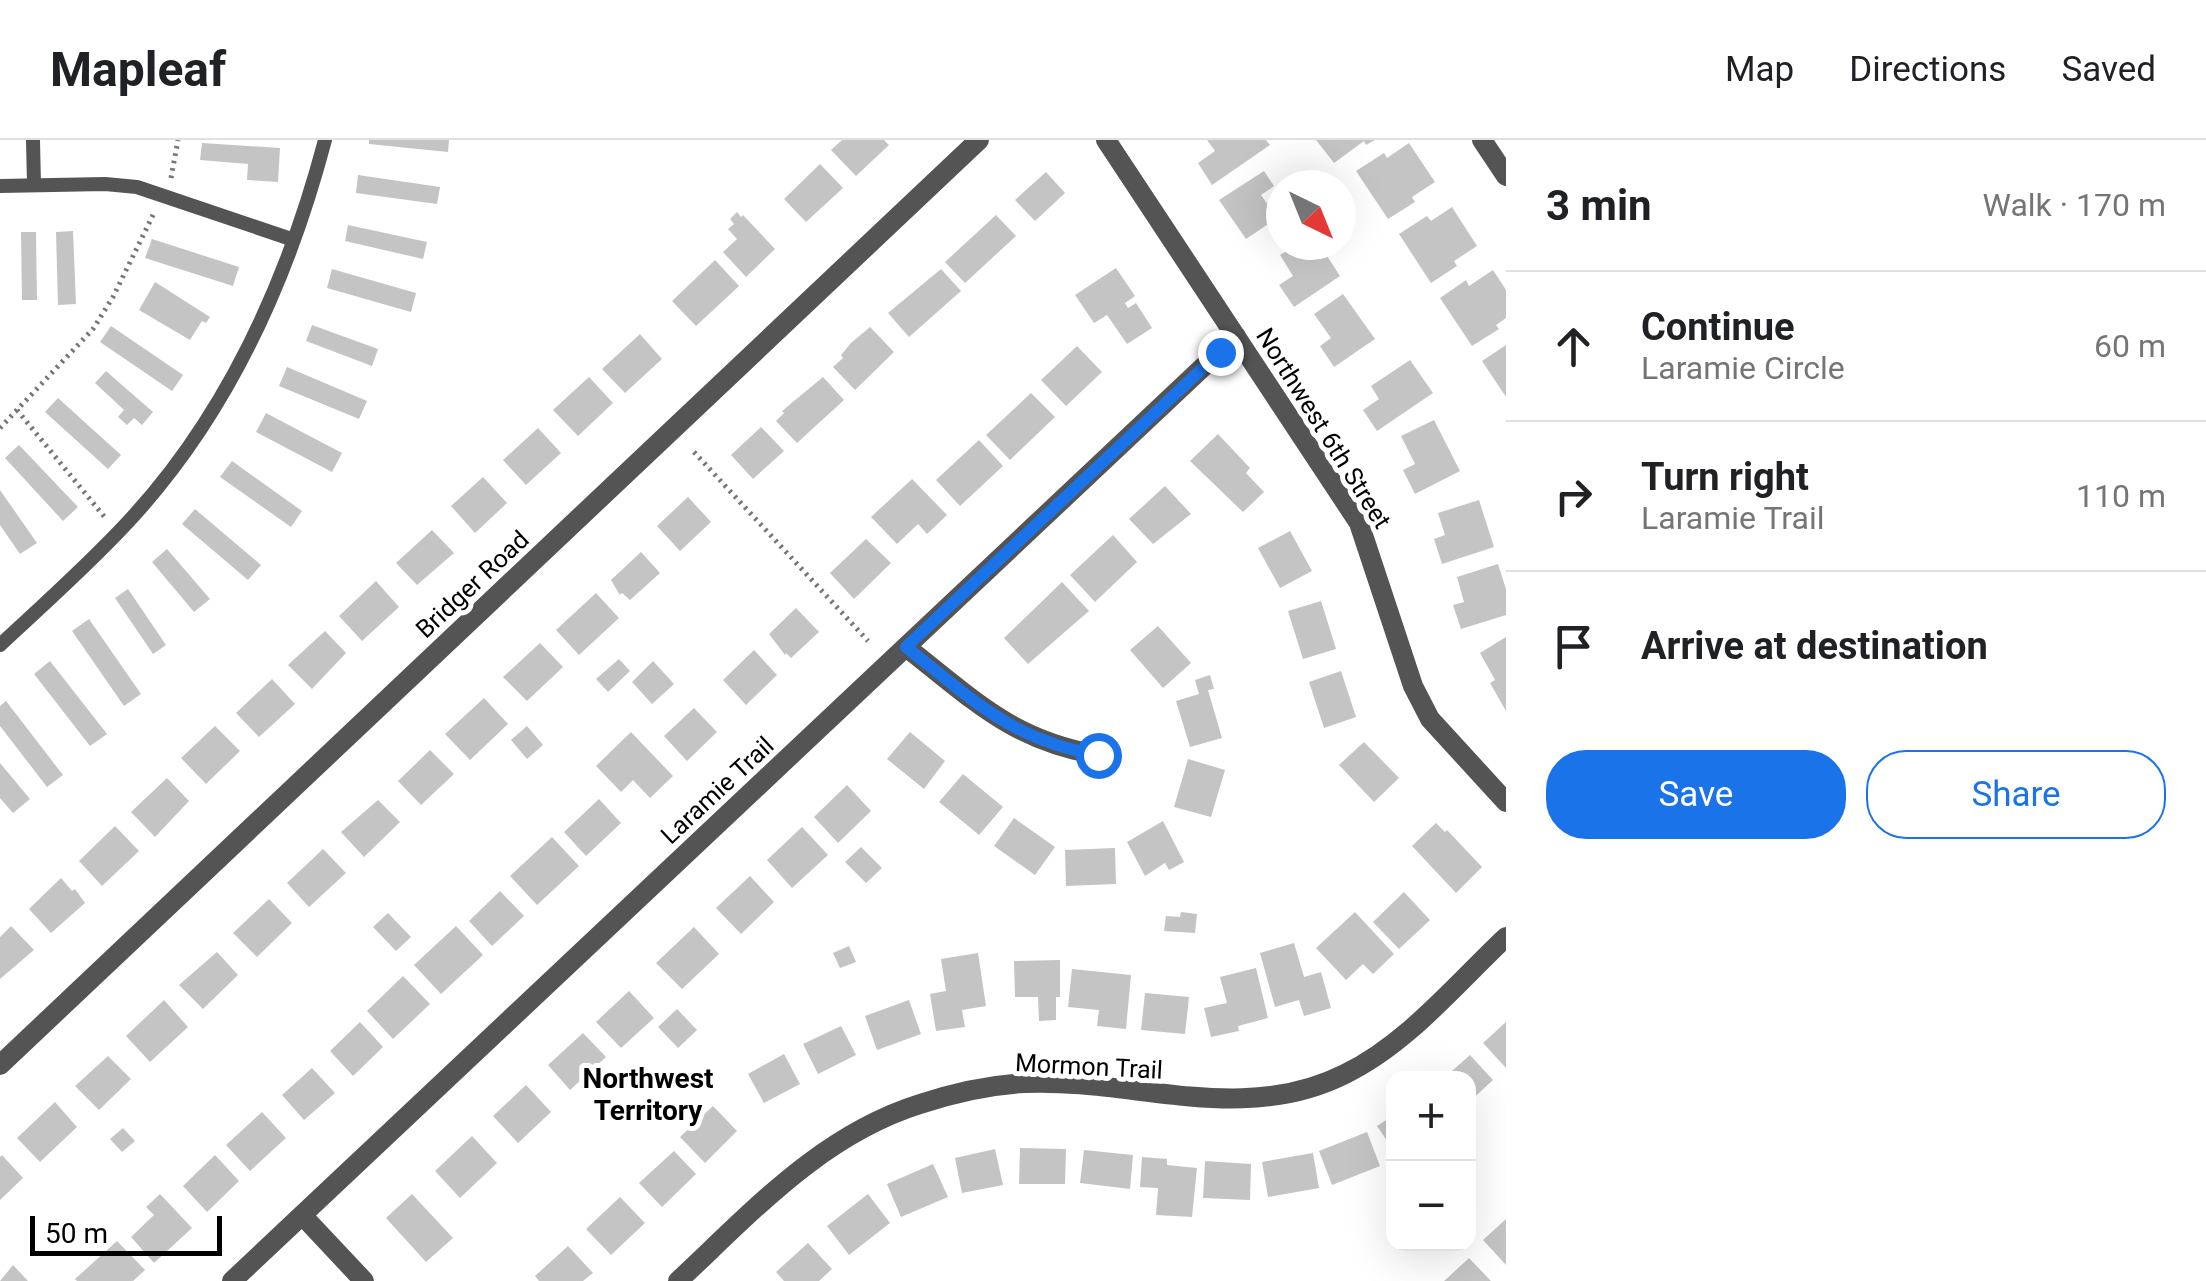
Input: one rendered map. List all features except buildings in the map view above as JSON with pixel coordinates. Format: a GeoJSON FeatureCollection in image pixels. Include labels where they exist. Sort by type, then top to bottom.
{"type":"FeatureCollection","features":[{"type":"Feature","properties":{"kind":"street","name":"Bridger Road"},"geometry":{"type":"LineString","coordinates":[[0,1065],[979,140]]}},
{"type":"Feature","properties":{"kind":"street","name":"Northwest 6th Street"},"geometry":{"type":"LineString","coordinates":[[1106,140],[1359,522],[1413,686],[1430,719],[1506,802]]}},
{"type":"Feature","properties":{"kind":"street"},"geometry":{"type":"LineString","coordinates":[[1482,140],[1506,176]]}},
{"type":"Feature","properties":{"kind":"street","name":"Laramie Trail"},"geometry":{"type":"LineString","coordinates":[[232,1281],[1236,336]]}},
{"type":"Feature","properties":{"kind":"street"},"geometry":{"type":"LineString","coordinates":[[906,647],[1001,722],[1068,750],[1098,755]]}},
{"type":"Feature","properties":{"kind":"street","name":"Mormon Trail"},"geometry":{"type":"LineString","coordinates":[[678,1281],[792,1174],[874,1122],[936,1100],[1024,1083],[1220,1100],[1269,1098],[1308,1090],[1380,1053],[1506,937]]}},
{"type":"Feature","properties":{"kind":"street"},"geometry":{"type":"LineString","coordinates":[[302,1215],[364,1281]]}},
{"type":"Feature","properties":{"kind":"lane"},"geometry":{"type":"LineString","coordinates":[[33,140],[34,186]]}},
{"type":"Feature","properties":{"kind":"lane"},"geometry":{"type":"LineString","coordinates":[[0,645],[118,533],[182,454],[226,389],[274,294],[325,140]]}},
{"type":"Feature","properties":{"kind":"lane"},"geometry":{"type":"LineString","coordinates":[[0,186],[137,187],[294,240]]}},
{"type":"Feature","properties":{"kind":"path"},"geometry":{"type":"LineString","coordinates":[[170,181],[178,140]]}},
{"type":"Feature","properties":{"kind":"path"},"geometry":{"type":"LineString","coordinates":[[0,428],[93,328],[156,208]]}},
{"type":"Feature","properties":{"kind":"path"},"geometry":{"type":"LineString","coordinates":[[17,410],[118,533]]}},
{"type":"Feature","properties":{"kind":"path"},"geometry":{"type":"LineString","coordinates":[[694,452],[868,642]]}},
{"type":"Feature","properties":{"kind":"district","name":"Northwest Territory"},"geometry":{"type":"Point","coordinates":[648,1094]}},
{"type":"Feature","properties":{"kind":"route"},"geometry":{"type":"LineString","coordinates":[[1098,755],[1068,750],[1001,722],[906,647],[1220,352]]}}]}
